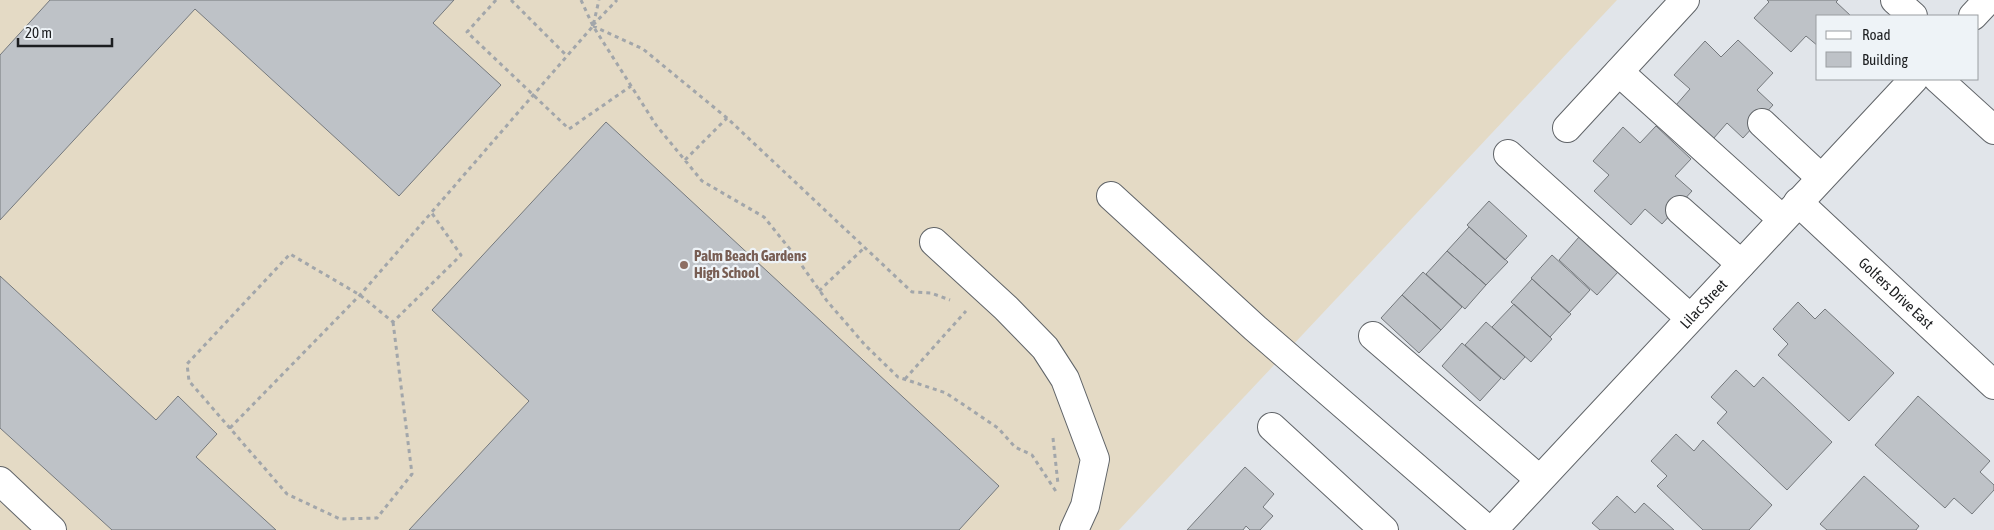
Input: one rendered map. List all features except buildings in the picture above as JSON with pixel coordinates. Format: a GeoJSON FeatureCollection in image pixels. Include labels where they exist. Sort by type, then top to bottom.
{"type":"FeatureCollection","features":[{"type":"Feature","properties":{"kind":"street"},"geometry":{"type":"LineString","coordinates":[[1567,128],[1685,0]]}},
{"type":"Feature","properties":{"kind":"street"},"geometry":{"type":"LineString","coordinates":[[1895,0],[1912,15]]}},
{"type":"Feature","properties":{"kind":"street"},"geometry":{"type":"LineString","coordinates":[[1974,15],[1988,0]]}},
{"type":"Feature","properties":{"kind":"street","name":"Golfers Drive East"},"geometry":{"type":"LineString","coordinates":[[1619,72],[1790,210],[1994,385]]}},
{"type":"Feature","properties":{"kind":"street"},"geometry":{"type":"LineString","coordinates":[[1939,80],[1994,130]]}},
{"type":"Feature","properties":{"kind":"street","name":"Lilac Street"},"geometry":{"type":"LineString","coordinates":[[1493,530],[1821,178],[1906,82]]}},
{"type":"Feature","properties":{"kind":"street"},"geometry":{"type":"LineString","coordinates":[[1762,123],[1821,178]]}},
{"type":"Feature","properties":{"kind":"street"},"geometry":{"type":"LineString","coordinates":[[1508,154],[1690,318]]}},
{"type":"Feature","properties":{"kind":"street"},"geometry":{"type":"LineString","coordinates":[[1111,196],[1254,328],[1488,530]]}},
{"type":"Feature","properties":{"kind":"street"},"geometry":{"type":"LineString","coordinates":[[1680,210],[1740,264]]}},
{"type":"Feature","properties":{"kind":"street"},"geometry":{"type":"LineString","coordinates":[[934,242],[1006,308],[1045,348],[1065,379],[1095,459],[1085,506],[1074,530]]}},
{"type":"Feature","properties":{"kind":"street"},"geometry":{"type":"LineString","coordinates":[[1373,336],[1539,480]]}},
{"type":"Feature","properties":{"kind":"street"},"geometry":{"type":"LineString","coordinates":[[1272,427],[1384,530]]}},
{"type":"Feature","properties":{"kind":"street"},"geometry":{"type":"LineString","coordinates":[[0,481],[52,530]]}},
{"type":"Feature","properties":{"kind":"path"},"geometry":{"type":"LineString","coordinates":[[496,0],[467,32],[532,96],[569,129],[631,86]]}},
{"type":"Feature","properties":{"kind":"path"},"geometry":{"type":"LineString","coordinates":[[511,0],[567,56]]}},
{"type":"Feature","properties":{"kind":"path"},"geometry":{"type":"LineString","coordinates":[[581,0],[593,26],[656,125],[702,181],[764,217],[819,291],[865,345],[898,377],[946,393],[998,428],[1015,447],[1032,455],[1059,496],[1053,430]]}},
{"type":"Feature","properties":{"kind":"path"},"geometry":{"type":"LineString","coordinates":[[593,26],[599,0]]}},
{"type":"Feature","properties":{"kind":"path"},"geometry":{"type":"LineString","coordinates":[[230,428],[360,295],[617,0]]}},
{"type":"Feature","properties":{"kind":"path"},"geometry":{"type":"LineString","coordinates":[[593,26],[643,49],[727,118],[912,292],[931,293],[954,301]]}},
{"type":"Feature","properties":{"kind":"path"},"geometry":{"type":"LineString","coordinates":[[685,160],[727,118]]}},
{"type":"Feature","properties":{"kind":"path"},"geometry":{"type":"LineString","coordinates":[[393,322],[461,255],[431,212]]}},
{"type":"Feature","properties":{"kind":"path"},"geometry":{"type":"LineString","coordinates":[[819,291],[865,247]]}},
{"type":"Feature","properties":{"kind":"path"},"geometry":{"type":"LineString","coordinates":[[290,254],[360,295],[393,322],[412,474],[377,518],[340,519],[287,494],[189,381],[187,364],[290,254]]}},
{"type":"Feature","properties":{"kind":"path"},"geometry":{"type":"LineString","coordinates":[[906,380],[970,306]]}},
{"type":"Feature","properties":{"kind":"shaded area","name":"Palm Beach Gardens High School"},"geometry":{"type":"Polygon","coordinates":[[[0,0],[1617,0],[1119,530],[0,530],[0,0]]]}},
{"type":"Feature","properties":{"kind":"place","name":"Palm Beach Gardens High School"},"geometry":{"type":"Point","coordinates":[684,265]}}]}
